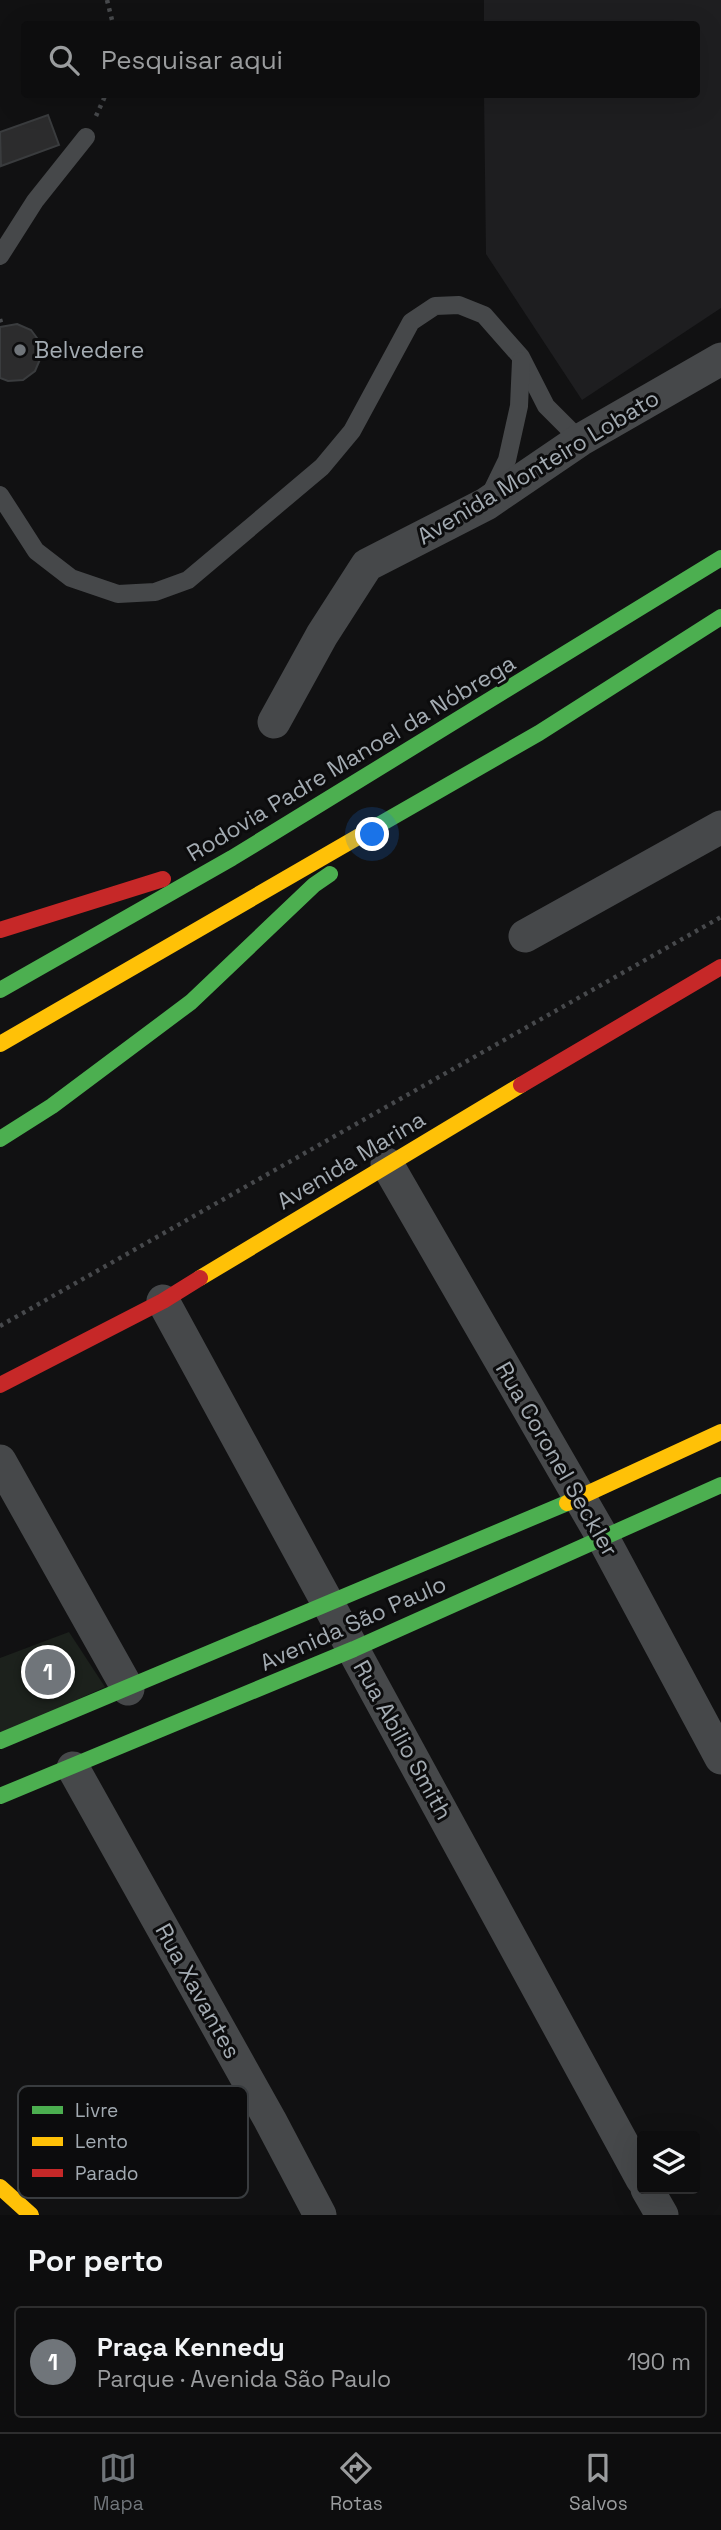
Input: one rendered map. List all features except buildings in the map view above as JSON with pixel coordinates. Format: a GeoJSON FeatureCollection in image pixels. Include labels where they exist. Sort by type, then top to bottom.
{"type":"FeatureCollection","features":[{"type":"Feature","properties":{"kind":"main road","name":"Rodovia Padre Manoel da Nóbrega"},"geometry":{"type":"LineString","coordinates":[[0,990],[232,858],[721,558]]}},
{"type":"Feature","properties":{"kind":"main road"},"geometry":{"type":"LineString","coordinates":[[0,1139],[52,1106],[191,1002],[314,885],[539,733],[721,617]]}},
{"type":"Feature","properties":{"kind":"main road"},"geometry":{"type":"LineString","coordinates":[[0,1044],[539,733]]}},
{"type":"Feature","properties":{"kind":"main road"},"geometry":{"type":"LineString","coordinates":[[0,930],[232,858]]}},
{"type":"Feature","properties":{"kind":"main road","name":"Avenida Marina"},"geometry":{"type":"LineString","coordinates":[[0,1385],[163,1301],[387,1164],[721,967]]}},
{"type":"Feature","properties":{"kind":"main road","name":"Avenida São Paulo"},"geometry":{"type":"LineString","coordinates":[[0,1741],[578,1498],[721,1432]]}},
{"type":"Feature","properties":{"kind":"main road","name":"Avenida São Paulo"},"geometry":{"type":"LineString","coordinates":[[0,1796],[73,1768],[354,1649],[721,1485]]}},
{"type":"Feature","properties":{"kind":"main road"},"geometry":{"type":"LineString","coordinates":[[0,2187],[31,2215]]}},
{"type":"Feature","properties":{"kind":"street","name":"Avenida Monteiro Lobato"},"geometry":{"type":"LineString","coordinates":[[274,722],[321,635],[368,565],[486,503],[580,440],[721,359]]}},
{"type":"Feature","properties":{"kind":"street"},"geometry":{"type":"LineString","coordinates":[[525,936],[721,827]]}},
{"type":"Feature","properties":{"kind":"street","name":"Rua Coronel Seckler"},"geometry":{"type":"LineString","coordinates":[[387,1164],[603,1538],[721,1758]]}},
{"type":"Feature","properties":{"kind":"street","name":"Rua Abilio Smith"},"geometry":{"type":"LineString","coordinates":[[163,1301],[637,2170]]}},
{"type":"Feature","properties":{"kind":"street"},"geometry":{"type":"LineString","coordinates":[[0,1461],[128,1689]]}},
{"type":"Feature","properties":{"kind":"street","name":"Rua Xavantes"},"geometry":{"type":"LineString","coordinates":[[73,1768],[270,2120],[320,2215]]}},
{"type":"Feature","properties":{"kind":"street"},"geometry":{"type":"LineString","coordinates":[[651,2194],[662,2215]]}},
{"type":"Feature","properties":{"kind":"lane"},"geometry":{"type":"LineString","coordinates":[[0,256],[35,201],[86,136]]}},
{"type":"Feature","properties":{"kind":"lane"},"geometry":{"type":"LineString","coordinates":[[0,495],[36,551],[71,578],[118,594],[155,592],[188,580],[322,467],[352,431],[411,322],[435,306],[459,305],[484,314],[521,357],[546,406],[580,440]]}},
{"type":"Feature","properties":{"kind":"lane"},"geometry":{"type":"LineString","coordinates":[[486,503],[507,460],[519,406],[521,357]]}},
{"type":"Feature","properties":{"kind":"path"},"geometry":{"type":"LineString","coordinates":[[107,0],[112,21]]}},
{"type":"Feature","properties":{"kind":"path"},"geometry":{"type":"LineString","coordinates":[[0,1326],[721,917]]}},
{"type":"Feature","properties":{"kind":"shaded area"},"geometry":{"type":"Polygon","coordinates":[[[484,0],[721,0],[721,308],[582,400],[486,254],[484,98],[700,98],[700,21],[484,21],[484,0]]]}},
{"type":"Feature","properties":{"kind":"shaded area"},"geometry":{"type":"Polygon","coordinates":[[[69,1632],[105,1687],[0,1735],[0,1658],[69,1632]]]}},
{"type":"Feature","properties":{"kind":"traffic: fast"},"geometry":{"type":"LineString","coordinates":[[0,990],[232,858],[721,558]]}},
{"type":"Feature","properties":{"kind":"traffic: fast"},"geometry":{"type":"LineString","coordinates":[[370,830],[539,733],[721,617]]}},
{"type":"Feature","properties":{"kind":"traffic: fast"},"geometry":{"type":"LineString","coordinates":[[0,1139],[52,1106],[191,1002],[314,885],[330,874]]}},
{"type":"Feature","properties":{"kind":"traffic: fast"},"geometry":{"type":"LineString","coordinates":[[0,1796],[354,1649],[721,1485]]}},
{"type":"Feature","properties":{"kind":"traffic: fast"},"geometry":{"type":"LineString","coordinates":[[0,1741],[567,1503]]}},
{"type":"Feature","properties":{"kind":"traffic: slow"},"geometry":{"type":"LineString","coordinates":[[0,1044],[370,830]]}},
{"type":"Feature","properties":{"kind":"traffic: slow"},"geometry":{"type":"LineString","coordinates":[[200,1278],[521,1085]]}},
{"type":"Feature","properties":{"kind":"traffic: slow"},"geometry":{"type":"LineString","coordinates":[[567,1503],[721,1432]]}},
{"type":"Feature","properties":{"kind":"traffic: slow"},"geometry":{"type":"LineString","coordinates":[[0,2187],[31,2215]]}},
{"type":"Feature","properties":{"kind":"traffic: jam"},"geometry":{"type":"LineString","coordinates":[[0,930],[163,879]]}},
{"type":"Feature","properties":{"kind":"traffic: jam"},"geometry":{"type":"LineString","coordinates":[[521,1085],[721,967]]}},
{"type":"Feature","properties":{"kind":"traffic: jam"},"geometry":{"type":"LineString","coordinates":[[0,1385],[163,1301],[200,1278]]}},
{"type":"Feature","properties":{"kind":"place","name":"Belvedere"},"geometry":{"type":"Point","coordinates":[20,350]}},
{"type":"Feature","properties":{"kind":"place","name":"Praça Kennedy"},"geometry":{"type":"Point","coordinates":[48,1672]}}]}
